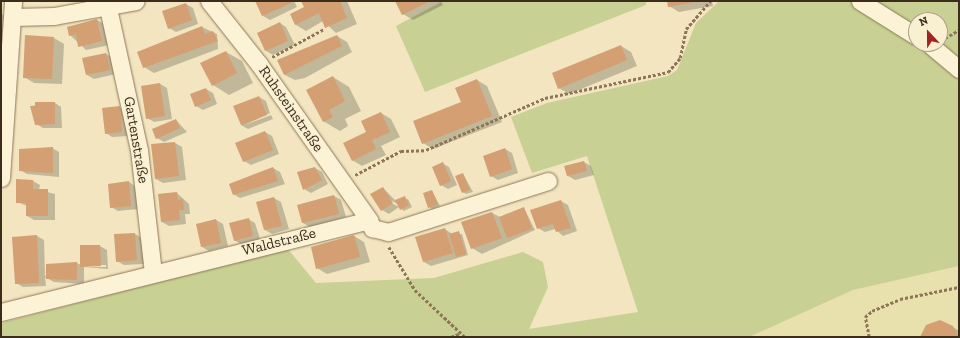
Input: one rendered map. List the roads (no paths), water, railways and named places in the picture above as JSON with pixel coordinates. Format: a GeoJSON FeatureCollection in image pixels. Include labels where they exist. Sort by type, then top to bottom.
{"type":"FeatureCollection","features":[{"type":"Feature","properties":{"kind":"street"},"geometry":{"type":"LineString","coordinates":[[1,178],[13,9],[54,16],[108,8],[136,1]]}},
{"type":"Feature","properties":{"kind":"street","name":"Ruhsteinstraße"},"geometry":{"type":"LineString","coordinates":[[208,1],[259,64],[374,226]]}},
{"type":"Feature","properties":{"kind":"street"},"geometry":{"type":"LineString","coordinates":[[860,1],[908,31]]}},
{"type":"Feature","properties":{"kind":"street","name":"Gartenstraße"},"geometry":{"type":"LineString","coordinates":[[108,8],[139,150],[153,273]]}},
{"type":"Feature","properties":{"kind":"street"},"geometry":{"type":"LineString","coordinates":[[939,52],[959,69]]}},
{"type":"Feature","properties":{"kind":"street","name":"Waldstraße"},"geometry":{"type":"LineString","coordinates":[[1,312],[153,273],[374,226],[417,224],[548,181]]}}]}
